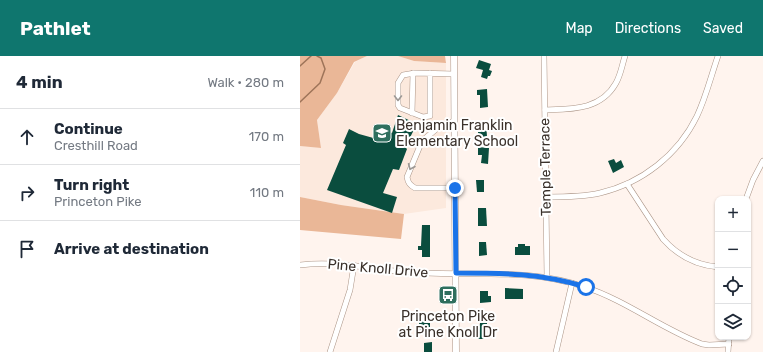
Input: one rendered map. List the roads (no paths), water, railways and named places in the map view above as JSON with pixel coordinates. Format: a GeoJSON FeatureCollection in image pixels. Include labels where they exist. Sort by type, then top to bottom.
{"type":"FeatureCollection","features":[{"type":"Feature","properties":{"kind":"main road"},"geometry":{"type":"LineString","coordinates":[[454,56],[456,352]]}},
{"type":"Feature","properties":{"kind":"street","name":"Temple Terrace"},"geometry":{"type":"LineString","coordinates":[[544,56],[546,277]]}},
{"type":"Feature","properties":{"kind":"street"},"geometry":{"type":"LineString","coordinates":[[545,110],[578,108],[601,99],[616,83],[625,56]]}},
{"type":"Feature","properties":{"kind":"street"},"geometry":{"type":"LineString","coordinates":[[546,198],[584,196],[599,193],[627,184],[662,161],[682,141],[690,128],[702,105],[718,56]]}},
{"type":"Feature","properties":{"kind":"street"},"geometry":{"type":"LineString","coordinates":[[430,73],[430,116],[423,117],[398,105],[398,83],[404,76],[413,73],[430,73],[454,74]]}},
{"type":"Feature","properties":{"kind":"street"},"geometry":{"type":"LineString","coordinates":[[412,113],[413,73]]}},
{"type":"Feature","properties":{"kind":"street"},"geometry":{"type":"LineString","coordinates":[[454,121],[440,126],[422,141],[407,176],[408,182],[411,186],[416,188],[455,188]]}},
{"type":"Feature","properties":{"kind":"street"},"geometry":{"type":"LineString","coordinates":[[747,196],[753,180],[763,161]]}},
{"type":"Feature","properties":{"kind":"street"},"geometry":{"type":"LineString","coordinates":[[627,184],[663,239],[670,246],[685,258],[694,262],[715,266]]}},
{"type":"Feature","properties":{"kind":"street","name":"Pine Knoll Drive"},"geometry":{"type":"LineString","coordinates":[[300,265],[320,263],[354,265],[407,272],[511,273],[546,277],[572,283],[616,300],[696,342],[709,345],[729,344]]}},
{"type":"Feature","properties":{"kind":"street"},"geometry":{"type":"LineString","coordinates":[[330,352],[350,290],[354,265]]}},
{"type":"Feature","properties":{"kind":"street"},"geometry":{"type":"LineString","coordinates":[[556,352],[572,283]]}},
{"type":"Feature","properties":{"kind":"street"},"geometry":{"type":"LineString","coordinates":[[728,352],[729,340]]}},
{"type":"Feature","properties":{"kind":"waterway"},"geometry":{"type":"LineString","coordinates":[[300,66],[311,56]]}},
{"type":"Feature","properties":{"kind":"waterway"},"geometry":{"type":"LineString","coordinates":[[300,102],[320,83],[325,69],[321,58],[317,56]]}},
{"type":"Feature","properties":{"kind":"place","name":"Benjamin Franklin Elementary School"},"geometry":{"type":"Point","coordinates":[382,133]}},
{"type":"Feature","properties":{"kind":"place","name":"Princeton Pike at Pine Knoll Dr"},"geometry":{"type":"Point","coordinates":[448,295]}}]}
